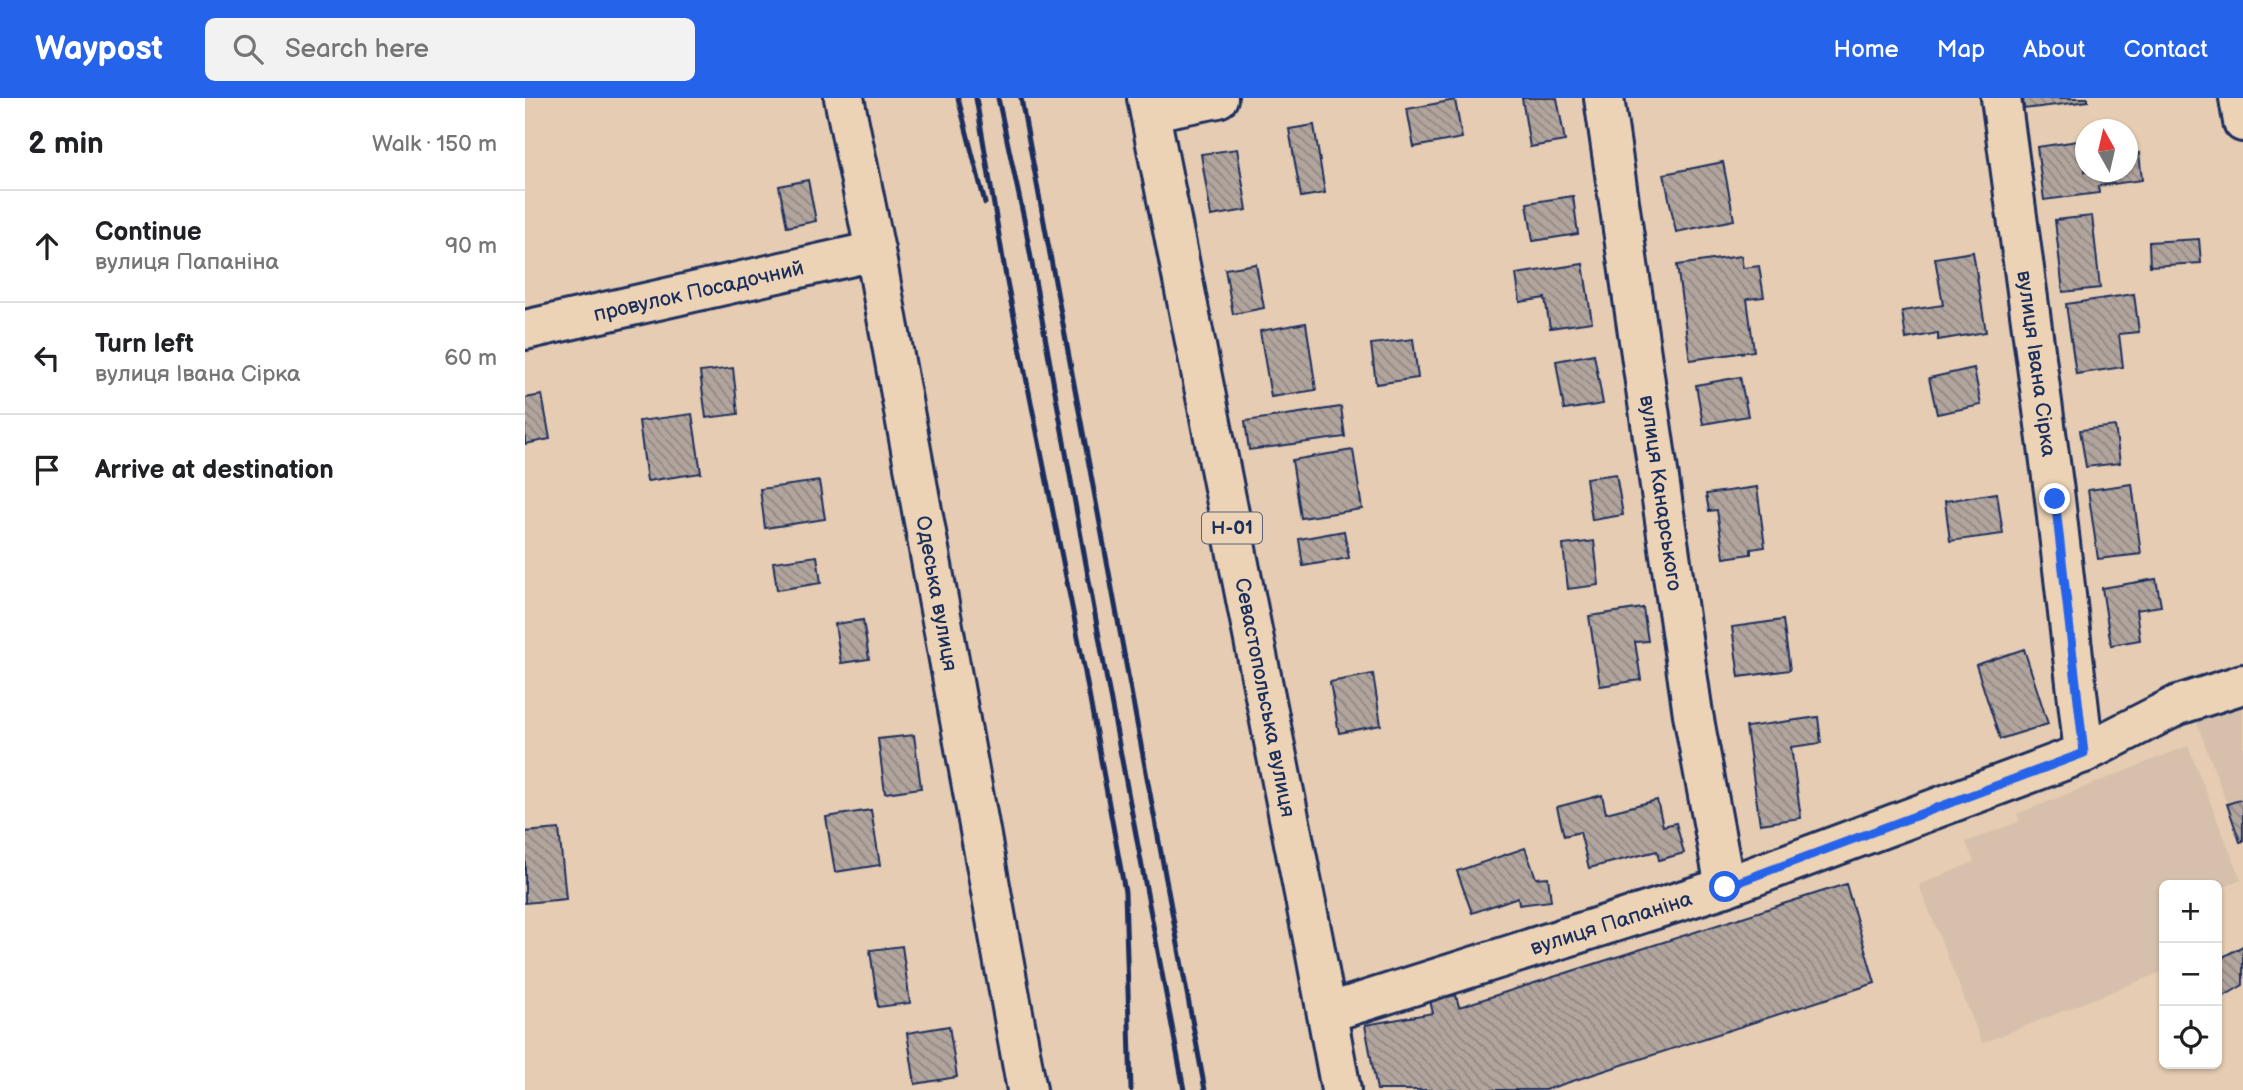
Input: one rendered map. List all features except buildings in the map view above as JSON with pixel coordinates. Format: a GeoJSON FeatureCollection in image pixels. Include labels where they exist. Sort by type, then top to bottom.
{"type":"FeatureCollection","features":[{"type":"Feature","properties":{"kind":"street","name":"Одеська вулиця"},"geometry":{"type":"LineString","coordinates":[[844,98],[875,251],[1027,1090]]}},
{"type":"Feature","properties":{"kind":"street"},"geometry":{"type":"LineString","coordinates":[[1149,105],[1218,98]]}},
{"type":"Feature","properties":{"kind":"street","name":"вулиця Канарського"},"geometry":{"type":"LineString","coordinates":[[1604,98],[1693,714],[1725,887]]}},
{"type":"Feature","properties":{"kind":"street","name":"вулиця Івана Сірка"},"geometry":{"type":"LineString","coordinates":[[2001,98],[2055,499],[2084,753]]}},
{"type":"Feature","properties":{"kind":"street"},"geometry":{"type":"LineString","coordinates":[[2239,98],[2243,122]]}},
{"type":"Feature","properties":{"kind":"street","name":"Севастопольська вулиця"},"geometry":{"type":"LineString","coordinates":[[1149,105],[1341,1090]]}},
{"type":"Feature","properties":{"kind":"street","name":"провулок Посадочний"},"geometry":{"type":"LineString","coordinates":[[525,330],[875,251]]}},
{"type":"Feature","properties":{"kind":"street","name":"вулиця Папаніна"},"geometry":{"type":"LineString","coordinates":[[1327,1013],[1725,887],[2084,753],[2178,705],[2243,684]]}},
{"type":"Feature","properties":{"kind":"shaded area"},"geometry":{"type":"Polygon","coordinates":[[[2243,691],[2243,799],[2227,804],[2191,707],[2243,691]]]}},
{"type":"Feature","properties":{"kind":"shaded area"},"geometry":{"type":"Polygon","coordinates":[[[2188,746],[2241,880],[2222,888],[2222,880],[2159,880],[2159,973],[1982,1043],[1919,885],[1974,862],[1966,842],[2020,821],[2017,814],[2188,746]]]}},
{"type":"Feature","properties":{"kind":"railway"},"geometry":{"type":"LineString","coordinates":[[958,98],[985,203]]}},
{"type":"Feature","properties":{"kind":"railway"},"geometry":{"type":"LineString","coordinates":[[976,98],[1006,277],[1084,667],[1125,892],[1131,1090]]}},
{"type":"Feature","properties":{"kind":"railway"},"geometry":{"type":"LineString","coordinates":[[998,98],[1024,219],[1184,1090]]}},
{"type":"Feature","properties":{"kind":"railway"},"geometry":{"type":"LineString","coordinates":[[1021,98],[1205,1090]]}},
{"type":"Feature","properties":{"kind":"route"},"geometry":{"type":"LineString","coordinates":[[1725,887],[2084,753],[2055,499]]}}]}
